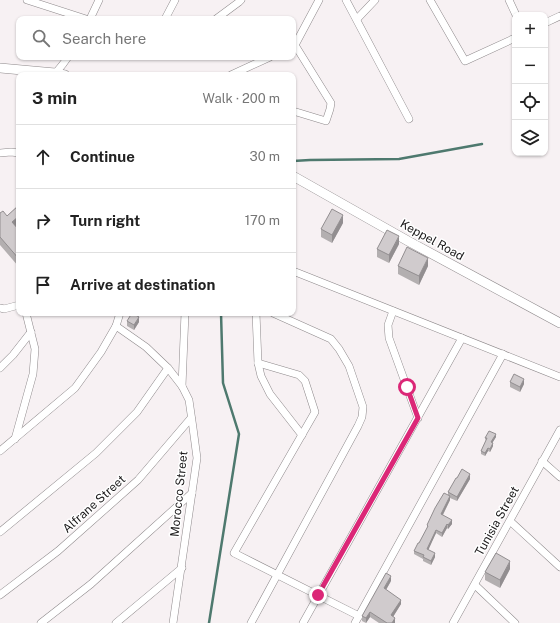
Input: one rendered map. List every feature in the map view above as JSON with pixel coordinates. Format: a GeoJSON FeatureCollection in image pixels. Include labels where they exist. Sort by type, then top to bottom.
{"type":"FeatureCollection","features":[{"type":"Feature","properties":{"kind":"street"},"geometry":{"type":"LineString","coordinates":[[27,0],[77,16]]}},
{"type":"Feature","properties":{"kind":"street"},"geometry":{"type":"LineString","coordinates":[[91,16],[99,0]]}},
{"type":"Feature","properties":{"kind":"street"},"geometry":{"type":"LineString","coordinates":[[167,16],[175,0]]}},
{"type":"Feature","properties":{"kind":"street"},"geometry":{"type":"LineString","coordinates":[[220,16],[241,0]]}},
{"type":"Feature","properties":{"kind":"street"},"geometry":{"type":"LineString","coordinates":[[296,42],[319,0]]}},
{"type":"Feature","properties":{"kind":"street"},"geometry":{"type":"LineString","coordinates":[[346,0],[409,119]]}},
{"type":"Feature","properties":{"kind":"street"},"geometry":{"type":"LineString","coordinates":[[357,19],[375,0]]}},
{"type":"Feature","properties":{"kind":"street"},"geometry":{"type":"LineString","coordinates":[[430,0],[465,61],[512,39]]}},
{"type":"Feature","properties":{"kind":"street"},"geometry":{"type":"LineString","coordinates":[[509,0],[515,12]]}},
{"type":"Feature","properties":{"kind":"street"},"geometry":{"type":"LineString","coordinates":[[548,22],[560,16]]}},
{"type":"Feature","properties":{"kind":"street"},"geometry":{"type":"LineString","coordinates":[[296,49],[331,103],[326,121],[296,112]]}},
{"type":"Feature","properties":{"kind":"street"},"geometry":{"type":"LineString","coordinates":[[62,72],[63,64],[66,60]]}},
{"type":"Feature","properties":{"kind":"street"},"geometry":{"type":"LineString","coordinates":[[238,72],[264,60]]}},
{"type":"Feature","properties":{"kind":"street"},"geometry":{"type":"LineString","coordinates":[[0,68],[35,72]]}},
{"type":"Feature","properties":{"kind":"street"},"geometry":{"type":"LineString","coordinates":[[0,153],[16,153]]}},
{"type":"Feature","properties":{"kind":"street","name":"Keppel Road"},"geometry":{"type":"LineString","coordinates":[[296,178],[408,241],[560,323]]}},
{"type":"Feature","properties":{"kind":"street"},"geometry":{"type":"LineString","coordinates":[[296,272],[560,377]]}},
{"type":"Feature","properties":{"kind":"street"},"geometry":{"type":"LineString","coordinates":[[0,308],[4,309],[16,306]]}},
{"type":"Feature","properties":{"kind":"street"},"geometry":{"type":"LineString","coordinates":[[393,311],[388,325],[388,338],[418,418]]}},
{"type":"Feature","properties":{"kind":"street"},"geometry":{"type":"LineString","coordinates":[[15,439],[33,374],[35,349],[27,316]]}},
{"type":"Feature","properties":{"kind":"street"},"geometry":{"type":"LineString","coordinates":[[0,451],[75,388],[101,352],[116,326],[119,316]]}},
{"type":"Feature","properties":{"kind":"street"},"geometry":{"type":"LineString","coordinates":[[182,386],[185,316]]}},
{"type":"Feature","properties":{"kind":"street"},"geometry":{"type":"LineString","coordinates":[[256,316],[258,363],[261,376],[270,394],[302,435]]}},
{"type":"Feature","properties":{"kind":"street"},"geometry":{"type":"LineString","coordinates":[[251,623],[358,426],[362,417],[363,407],[349,366],[331,339],[280,316]]}},
{"type":"Feature","properties":{"kind":"street","name":"Morocco Street"},"geometry":{"type":"LineString","coordinates":[[116,326],[146,347],[168,368],[182,386],[189,400],[196,458],[182,568],[173,623]]}},
{"type":"Feature","properties":{"kind":"street"},"geometry":{"type":"LineString","coordinates":[[0,368],[13,355],[31,332]]}},
{"type":"Feature","properties":{"kind":"street"},"geometry":{"type":"LineString","coordinates":[[303,623],[462,338]]}},
{"type":"Feature","properties":{"kind":"street"},"geometry":{"type":"LineString","coordinates":[[355,623],[503,354]]}},
{"type":"Feature","properties":{"kind":"street"},"geometry":{"type":"LineString","coordinates":[[258,363],[299,375],[305,381],[315,412],[234,553],[359,616]]}},
{"type":"Feature","properties":{"kind":"street"},"geometry":{"type":"LineString","coordinates":[[0,532],[96,453],[137,412],[168,368]]}},
{"type":"Feature","properties":{"kind":"street","name":"Alfrane Street"},"geometry":{"type":"LineString","coordinates":[[0,595],[58,551],[138,480],[191,418]]}},
{"type":"Feature","properties":{"kind":"street","name":"Tunisia Street"},"geometry":{"type":"LineString","coordinates":[[453,623],[560,430]]}},
{"type":"Feature","properties":{"kind":"street"},"geometry":{"type":"LineString","coordinates":[[542,461],[560,477]]}},
{"type":"Feature","properties":{"kind":"street"},"geometry":{"type":"LineString","coordinates":[[41,623],[91,584],[192,493]]}},
{"type":"Feature","properties":{"kind":"street"},"geometry":{"type":"LineString","coordinates":[[510,521],[560,567]]}},
{"type":"Feature","properties":{"kind":"street"},"geometry":{"type":"LineString","coordinates":[[116,623],[182,568]]}},
{"type":"Feature","properties":{"kind":"street"},"geometry":{"type":"LineString","coordinates":[[475,585],[515,623]]}},
{"type":"Feature","properties":{"kind":"building"},"geometry":{"type":"Polygon","coordinates":[[[16,208],[16,219],[12,222],[16,227],[16,256],[0,237],[0,213],[3,211],[7,216],[16,208]]]}},
{"type":"Feature","properties":{"kind":"building"},"geometry":{"type":"Polygon","coordinates":[[[332,209],[343,215],[332,235],[321,229],[332,209]]]}},
{"type":"Feature","properties":{"kind":"building"},"geometry":{"type":"Polygon","coordinates":[[[387,230],[399,236],[389,255],[377,249],[387,230]]]}},
{"type":"Feature","properties":{"kind":"building"},"geometry":{"type":"Polygon","coordinates":[[[407,247],[428,258],[419,276],[398,266],[407,247]]]}},
{"type":"Feature","properties":{"kind":"building"},"geometry":{"type":"Polygon","coordinates":[[[130,316],[139,317],[134,325],[127,321],[130,316]]]}},
{"type":"Feature","properties":{"kind":"building"},"geometry":{"type":"Polygon","coordinates":[[[514,374],[524,379],[520,387],[510,382],[514,374]]]}},
{"type":"Feature","properties":{"kind":"building"},"geometry":{"type":"Polygon","coordinates":[[[489,431],[496,434],[491,442],[493,443],[490,449],[488,448],[485,453],[481,451],[489,431]]]}},
{"type":"Feature","properties":{"kind":"building"},"geometry":{"type":"Polygon","coordinates":[[[462,469],[470,474],[457,497],[448,492],[462,469]]]}},
{"type":"Feature","properties":{"kind":"building"},"geometry":{"type":"Polygon","coordinates":[[[444,493],[450,496],[441,514],[452,520],[448,525],[447,524],[442,533],[436,530],[427,549],[435,553],[431,561],[423,557],[424,555],[414,551],[444,493]]]}},
{"type":"Feature","properties":{"kind":"building"},"geometry":{"type":"Polygon","coordinates":[[[496,553],[510,561],[500,580],[485,572],[496,553]]]}},
{"type":"Feature","properties":{"kind":"building"},"geometry":{"type":"Polygon","coordinates":[[[386,573],[391,576],[384,588],[401,600],[391,615],[395,618],[392,623],[387,623],[370,612],[366,618],[362,616],[386,573]]]}},
{"type":"Feature","properties":{"kind":"waterway"},"geometry":{"type":"LineString","coordinates":[[296,161],[399,159],[482,144]]}},
{"type":"Feature","properties":{"kind":"waterway"},"geometry":{"type":"LineString","coordinates":[[209,623],[239,434],[223,383],[221,316]]}},
{"type":"Feature","properties":{"kind":"route"},"geometry":{"type":"LineString","coordinates":[[318,595],[418,418],[407,387]]}}]}
